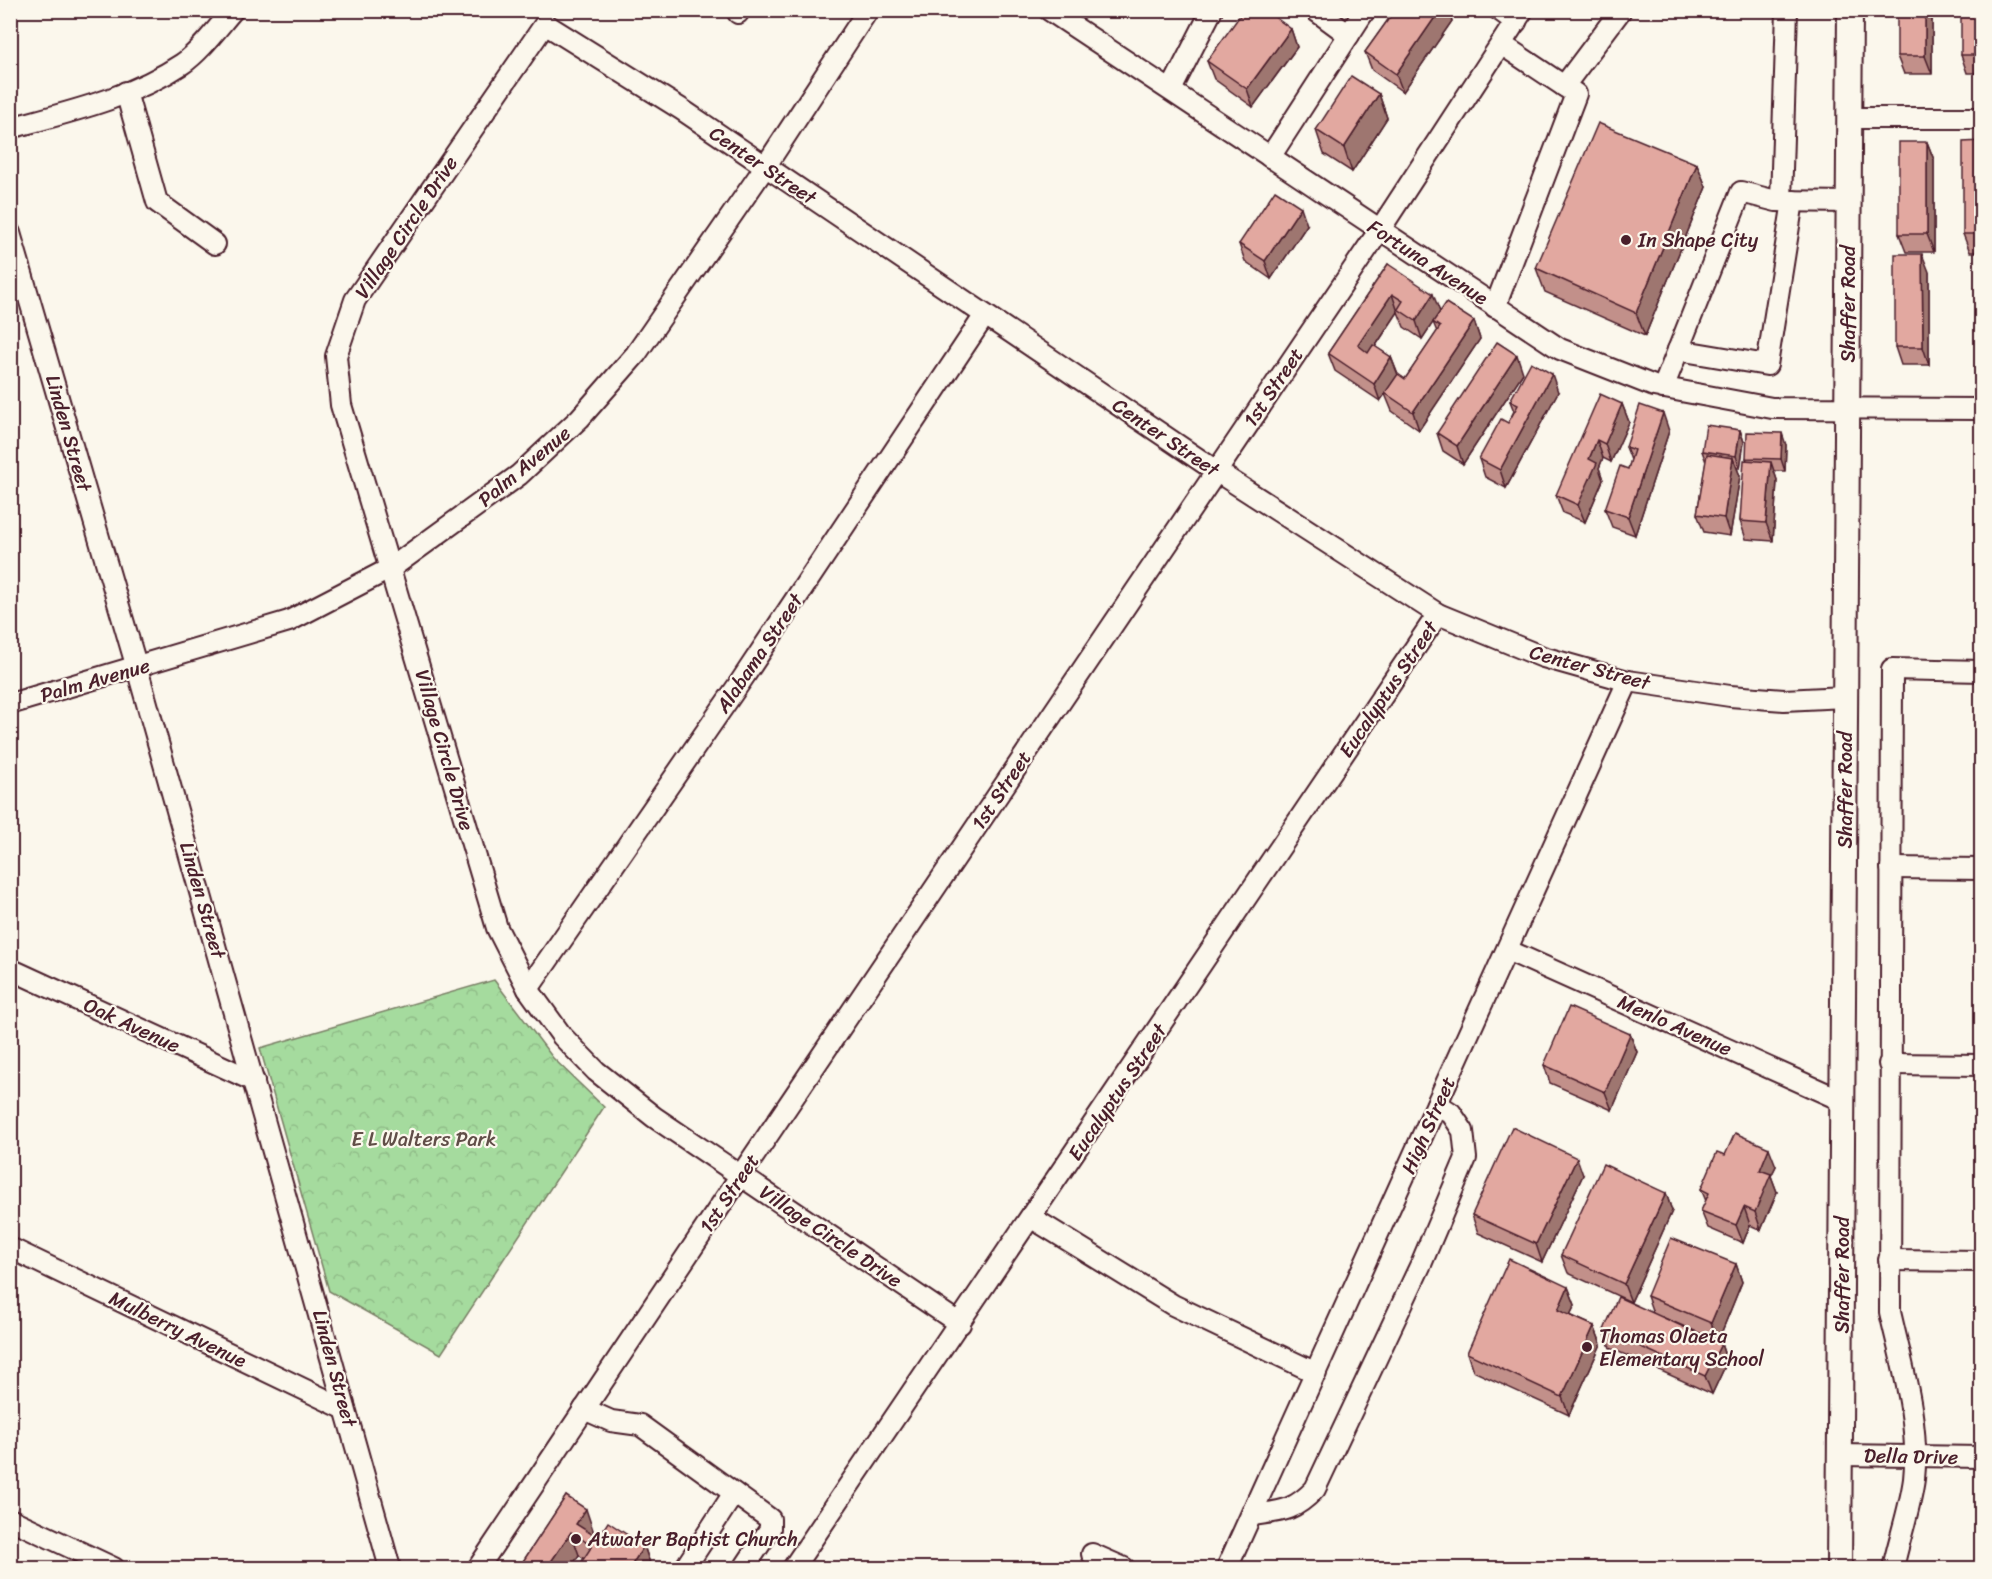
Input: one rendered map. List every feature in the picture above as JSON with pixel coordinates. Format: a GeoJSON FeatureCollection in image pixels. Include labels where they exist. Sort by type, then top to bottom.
{"type":"FeatureCollection","features":[{"type":"Feature","properties":{"kind":"main road","name":"Shaffer Road"},"geometry":{"type":"LineString","coordinates":[[1839,1569],[1850,10]]}},
{"type":"Feature","properties":{"kind":"street"},"geometry":{"type":"LineString","coordinates":[[10,128],[82,109],[126,92],[184,63],[233,10]]}},
{"type":"Feature","properties":{"kind":"street","name":"Palm Avenue"},"geometry":{"type":"LineString","coordinates":[[10,704],[289,621],[391,568],[519,475],[580,418],[636,354],[765,167],[868,10]]}},
{"type":"Feature","properties":{"kind":"street","name":"Fortuna Avenue"},"geometry":{"type":"LineString","coordinates":[[1049,10],[1560,349],[1663,387],[1772,408],[1982,409]]}},
{"type":"Feature","properties":{"kind":"street"},"geometry":{"type":"LineString","coordinates":[[1171,90],[1212,10]]}},
{"type":"Feature","properties":{"kind":"street"},"geometry":{"type":"LineString","coordinates":[[1315,10],[1349,35]]}},
{"type":"Feature","properties":{"kind":"street"},"geometry":{"type":"LineString","coordinates":[[1270,157],[1365,10]]}},
{"type":"Feature","properties":{"kind":"street"},"geometry":{"type":"LineString","coordinates":[[1499,10],[1519,16]]}},
{"type":"Feature","properties":{"kind":"street"},"geometry":{"type":"LineString","coordinates":[[1564,86],[1621,10]]}},
{"type":"Feature","properties":{"kind":"street"},"geometry":{"type":"LineString","coordinates":[[1678,350],[1767,365],[1787,201],[1786,10]]}},
{"type":"Feature","properties":{"kind":"street","name":"1st Street"},"geometry":{"type":"LineString","coordinates":[[478,1569],[741,1175],[1379,231],[1519,16]]}},
{"type":"Feature","properties":{"kind":"street","name":"Center Street"},"geometry":{"type":"LineString","coordinates":[[545,24],[681,109],[1216,471],[1438,614],[1543,657],[1628,681],[1730,696],[1784,700],[1845,697]]}},
{"type":"Feature","properties":{"kind":"street","name":"Village Circle Drive"},"geometry":{"type":"LineString","coordinates":[[545,24],[355,300],[336,356],[341,405],[497,928],[528,989],[562,1036],[596,1071],[654,1117],[960,1324]]}},
{"type":"Feature","properties":{"kind":"street"},"geometry":{"type":"LineString","coordinates":[[1495,307],[1576,94],[1501,44]]}},
{"type":"Feature","properties":{"kind":"street"},"geometry":{"type":"LineString","coordinates":[[126,92],[157,202],[215,244]]}},
{"type":"Feature","properties":{"kind":"street"},"geometry":{"type":"LineString","coordinates":[[1849,118],[1982,118]]}},
{"type":"Feature","properties":{"kind":"street"},"geometry":{"type":"LineString","coordinates":[[1663,387],[1740,192],[1787,201],[1849,202]]}},
{"type":"Feature","properties":{"kind":"street","name":"Linden Street"},"geometry":{"type":"LineString","coordinates":[[10,233],[137,668],[390,1569]]}},
{"type":"Feature","properties":{"kind":"street","name":"Alabama Street"},"geometry":{"type":"LineString","coordinates":[[528,989],[741,681],[985,315]]}},
{"type":"Feature","properties":{"kind":"street","name":"Eucalyptus Street"},"geometry":{"type":"LineString","coordinates":[[793,1569],[1438,614]]}},
{"type":"Feature","properties":{"kind":"street"},"geometry":{"type":"LineString","coordinates":[[1893,1569],[1914,1480],[1914,1456],[1907,1389],[1890,1312],[1888,1260],[1892,669],[1982,671]]}},
{"type":"Feature","properties":{"kind":"street","name":"High Street"},"geometry":{"type":"LineString","coordinates":[[1227,1569],[1628,681]]}},
{"type":"Feature","properties":{"kind":"street"},"geometry":{"type":"LineString","coordinates":[[1891,868],[1982,869]]}},
{"type":"Feature","properties":{"kind":"street","name":"Menlo Avenue"},"geometry":{"type":"LineString","coordinates":[[1507,950],[1843,1101]]}},
{"type":"Feature","properties":{"kind":"street","name":"Oak Avenue"},"geometry":{"type":"LineString","coordinates":[[10,969],[254,1081]]}},
{"type":"Feature","properties":{"kind":"street"},"geometry":{"type":"LineString","coordinates":[[1889,1064],[1982,1065]]}},
{"type":"Feature","properties":{"kind":"street"},"geometry":{"type":"LineString","coordinates":[[1252,1515],[1287,1510],[1301,1504],[1315,1489],[1421,1264],[1466,1158],[1463,1131],[1450,1113],[1437,1104]]}},
{"type":"Feature","properties":{"kind":"street"},"geometry":{"type":"LineString","coordinates":[[1032,1218],[1173,1305],[1316,1373]]}},
{"type":"Feature","properties":{"kind":"street","name":"Mulberry Avenue"},"geometry":{"type":"LineString","coordinates":[[10,1248],[345,1409]]}},
{"type":"Feature","properties":{"kind":"street"},"geometry":{"type":"LineString","coordinates":[[1888,1260],[1982,1261]]}},
{"type":"Feature","properties":{"kind":"street"},"geometry":{"type":"LineString","coordinates":[[584,1409],[610,1421],[640,1425],[770,1519],[770,1529],[744,1569]]}},
{"type":"Feature","properties":{"kind":"street","name":"Della Drive"},"geometry":{"type":"LineString","coordinates":[[1840,1455],[1982,1457]]}},
{"type":"Feature","properties":{"kind":"street"},"geometry":{"type":"LineString","coordinates":[[685,1569],[734,1493]]}},
{"type":"Feature","properties":{"kind":"street"},"geometry":{"type":"LineString","coordinates":[[10,1519],[114,1569]]}},
{"type":"Feature","properties":{"kind":"street"},"geometry":{"type":"LineString","coordinates":[[1092,1554],[1124,1569]]}},
{"type":"Feature","properties":{"kind":"green space","name":"E L Walters Park"},"geometry":{"type":"Polygon","coordinates":[[[494,980],[553,1058],[604,1107],[441,1354],[329,1291],[260,1048],[494,980]]]}},
{"type":"Feature","properties":{"kind":"building"},"geometry":{"type":"Polygon","coordinates":[[[1244,10],[1265,10],[1291,29],[1247,89],[1207,61],[1244,10]]]}},
{"type":"Feature","properties":{"kind":"building"},"geometry":{"type":"Polygon","coordinates":[[[1395,10],[1440,10],[1396,74],[1365,52],[1395,10]]]}},
{"type":"Feature","properties":{"kind":"building"},"geometry":{"type":"Polygon","coordinates":[[[1897,10],[1925,10],[1925,56],[1897,56],[1897,10]]]}},
{"type":"Feature","properties":{"kind":"building"},"geometry":{"type":"Polygon","coordinates":[[[1961,10],[1982,10],[1982,55],[1961,55],[1961,10]]]}},
{"type":"Feature","properties":{"kind":"building"},"geometry":{"type":"Polygon","coordinates":[[[1351,76],[1379,94],[1344,148],[1316,130],[1351,76]]]}},
{"type":"Feature","properties":{"kind":"building","name":"In Shape City"},"geometry":{"type":"Polygon","coordinates":[[[1598,123],[1697,164],[1636,313],[1536,268],[1598,123]]]}},
{"type":"Feature","properties":{"kind":"building"},"geometry":{"type":"Polygon","coordinates":[[[1982,141],[1982,234],[1963,234],[1963,142],[1982,141]]]}},
{"type":"Feature","properties":{"kind":"building"},"geometry":{"type":"Polygon","coordinates":[[[1899,142],[1927,142],[1927,234],[1899,234],[1899,142]]]}},
{"type":"Feature","properties":{"kind":"building"},"geometry":{"type":"Polygon","coordinates":[[[1275,190],[1301,207],[1265,261],[1239,244],[1275,190]]]}},
{"type":"Feature","properties":{"kind":"building"},"geometry":{"type":"Polygon","coordinates":[[[1895,254],[1922,254],[1923,347],[1895,347],[1895,254]]]}},
{"type":"Feature","properties":{"kind":"building"},"geometry":{"type":"Polygon","coordinates":[[[1388,264],[1433,294],[1416,321],[1398,309],[1403,301],[1392,294],[1358,345],[1368,353],[1373,345],[1391,357],[1374,384],[1328,353],[1388,264]]]}},
{"type":"Feature","properties":{"kind":"building"},"geometry":{"type":"Polygon","coordinates":[[[1446,303],[1474,321],[1413,412],[1385,393],[1398,374],[1405,379],[1440,327],[1433,322],[1446,303]]]}},
{"type":"Feature","properties":{"kind":"building"},"geometry":{"type":"Polygon","coordinates":[[[1497,342],[1517,355],[1457,446],[1437,433],[1497,342]]]}},
{"type":"Feature","properties":{"kind":"building"},"geometry":{"type":"Polygon","coordinates":[[[1531,362],[1552,374],[1500,470],[1479,459],[1501,419],[1508,423],[1518,405],[1510,401],[1531,362]]]}},
{"type":"Feature","properties":{"kind":"building"},"geometry":{"type":"Polygon","coordinates":[[[1600,394],[1622,404],[1605,444],[1597,440],[1589,459],[1597,463],[1578,505],[1556,495],[1600,394]]]}},
{"type":"Feature","properties":{"kind":"building"},"geometry":{"type":"Polygon","coordinates":[[[1640,405],[1663,413],[1628,517],[1605,509],[1620,466],[1628,469],[1634,450],[1626,447],[1640,405]]]}},
{"type":"Feature","properties":{"kind":"building"},"geometry":{"type":"Polygon","coordinates":[[[1706,425],[1740,430],[1736,456],[1702,451],[1706,425]]]}},
{"type":"Feature","properties":{"kind":"building"},"geometry":{"type":"Polygon","coordinates":[[[1747,432],[1782,433],[1781,459],[1746,458],[1747,432]]]}},
{"type":"Feature","properties":{"kind":"building"},"geometry":{"type":"Polygon","coordinates":[[[1707,454],[1733,458],[1724,518],[1697,514],[1707,454]]]}},
{"type":"Feature","properties":{"kind":"building"},"geometry":{"type":"Polygon","coordinates":[[[1744,460],[1771,462],[1766,523],[1740,521],[1744,460]]]}},
{"type":"Feature","properties":{"kind":"building"},"geometry":{"type":"Polygon","coordinates":[[[1569,1007],[1630,1034],[1605,1092],[1544,1065],[1569,1007]]]}},
{"type":"Feature","properties":{"kind":"building"},"geometry":{"type":"Polygon","coordinates":[[[1512,1127],[1577,1158],[1536,1244],[1472,1215],[1512,1127]]]}},
{"type":"Feature","properties":{"kind":"building"},"geometry":{"type":"Polygon","coordinates":[[[1735,1133],[1769,1148],[1760,1170],[1771,1174],[1755,1212],[1744,1207],[1736,1225],[1701,1211],[1709,1193],[1701,1189],[1717,1152],[1725,1155],[1735,1133]]]}},
{"type":"Feature","properties":{"kind":"building"},"geometry":{"type":"Polygon","coordinates":[[[1603,1164],[1666,1193],[1624,1284],[1561,1255],[1603,1164]]]}},
{"type":"Feature","properties":{"kind":"building"},"geometry":{"type":"Polygon","coordinates":[[[1671,1238],[1736,1264],[1711,1323],[1647,1296],[1671,1238]]]}},
{"type":"Feature","properties":{"kind":"building"},"geometry":{"type":"Polygon","coordinates":[[[1509,1259],[1568,1287],[1558,1310],[1594,1326],[1562,1397],[1467,1353],[1509,1259]]]}},
{"type":"Feature","properties":{"kind":"building"},"geometry":{"type":"Polygon","coordinates":[[[1618,1297],[1721,1344],[1705,1376],[1604,1330],[1618,1297]]]}},
{"type":"Feature","properties":{"kind":"building"},"geometry":{"type":"Polygon","coordinates":[[[566,1496],[586,1509],[576,1524],[598,1538],[608,1522],[644,1546],[629,1569],[577,1569],[592,1546],[571,1532],[546,1569],[518,1569],[566,1496]]]}},
{"type":"Feature","properties":{"kind":"place","name":"In Shape City"},"geometry":{"type":"Point","coordinates":[1626,240]}},
{"type":"Feature","properties":{"kind":"place","name":"Thomas Olaeta Elementary School"},"geometry":{"type":"Point","coordinates":[1587,1347]}},
{"type":"Feature","properties":{"kind":"place","name":"Atwater Baptist Church"},"geometry":{"type":"Point","coordinates":[576,1539]}}]}
